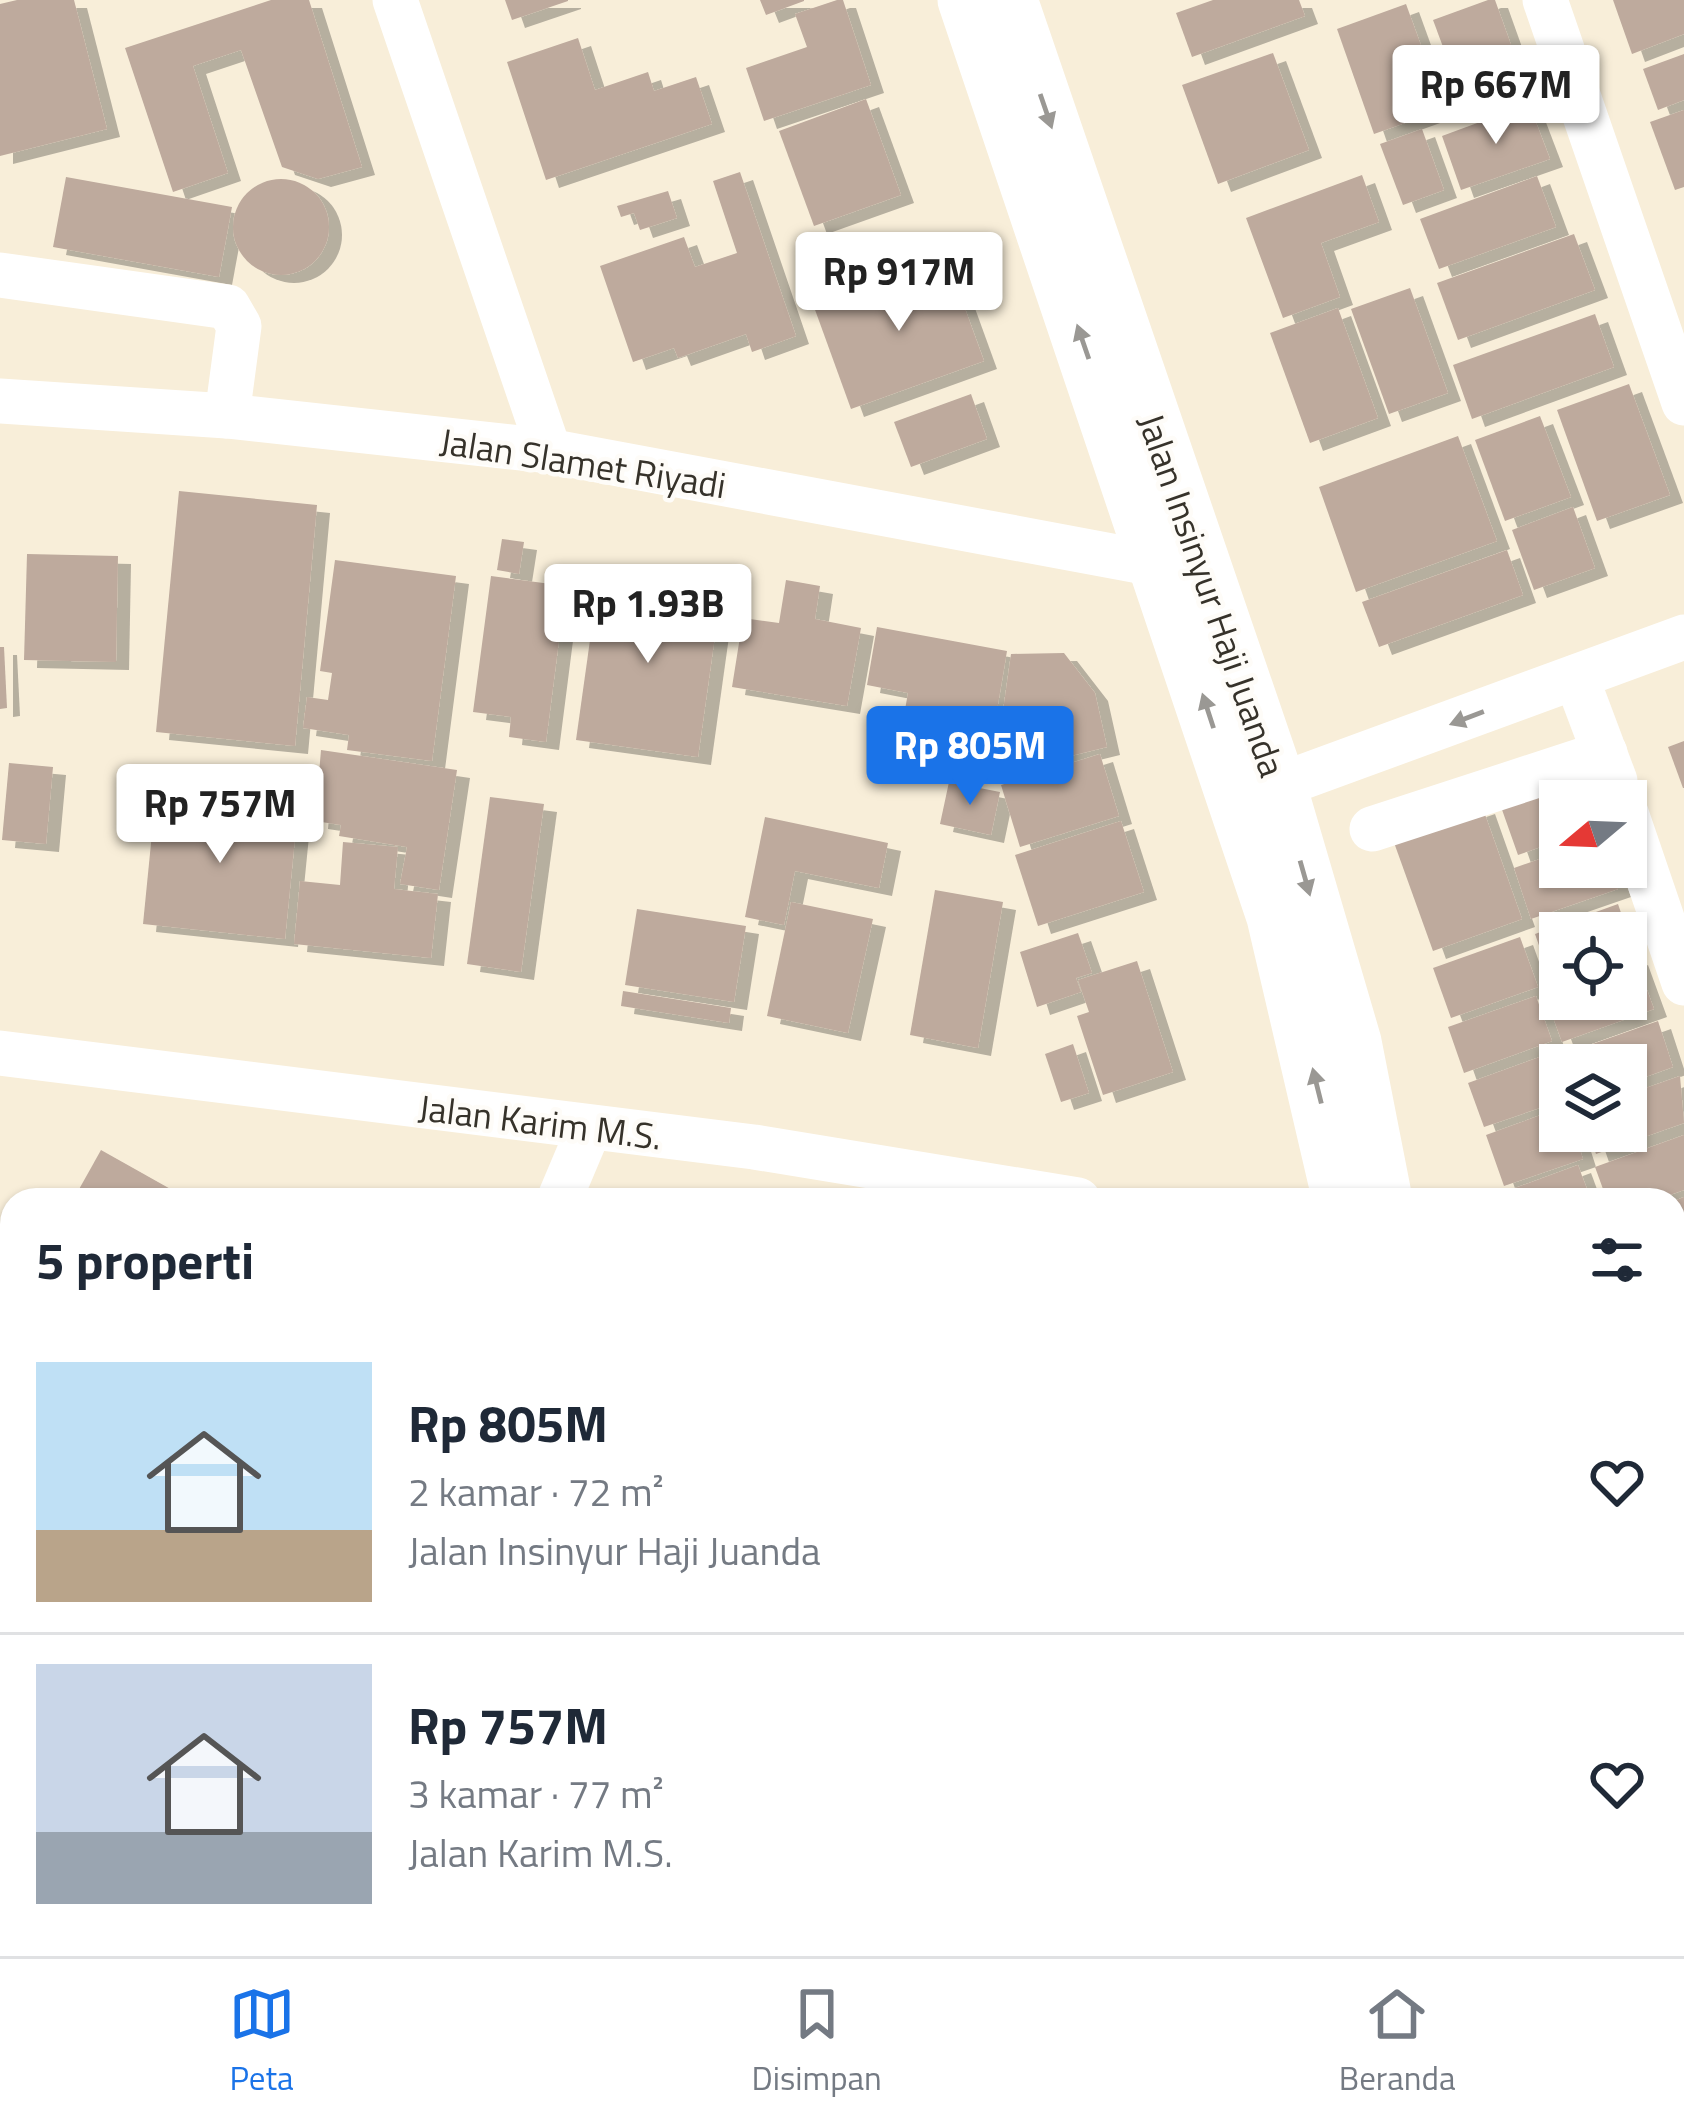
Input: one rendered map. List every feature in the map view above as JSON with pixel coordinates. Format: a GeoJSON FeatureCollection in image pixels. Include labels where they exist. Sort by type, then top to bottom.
{"type":"FeatureCollection","features":[{"type":"Feature","properties":{"kind":"main road","name":"Jalan Insinyur Haji Juanda"},"geometry":{"type":"LineString","coordinates":[[966,0],[1275,917],[1338,1188]]}},
{"type":"Feature","properties":{"kind":"main road","name":"Jalan Insinyur Haji Juanda"},"geometry":{"type":"LineString","coordinates":[[1009,0],[1278,787],[1353,1042],[1382,1188]]}},
{"type":"Feature","properties":{"kind":"street"},"geometry":{"type":"LineString","coordinates":[[395,0],[549,452]]}},
{"type":"Feature","properties":{"kind":"street"},"geometry":{"type":"LineString","coordinates":[[1545,0],[1684,403]]}},
{"type":"Feature","properties":{"kind":"street"},"geometry":{"type":"LineString","coordinates":[[0,275],[229,307],[239,326],[227,416]]}},
{"type":"Feature","properties":{"kind":"street","name":"Jalan Slamet Riyadi"},"geometry":{"type":"LineString","coordinates":[[0,401],[227,416],[549,452],[1160,565]]}},
{"type":"Feature","properties":{"kind":"street"},"geometry":{"type":"LineString","coordinates":[[1278,787],[1684,638]]}},
{"type":"Feature","properties":{"kind":"street"},"geometry":{"type":"LineString","coordinates":[[1576,676],[1615,780]]}},
{"type":"Feature","properties":{"kind":"street"},"geometry":{"type":"LineString","coordinates":[[1372,830],[1605,753]]}},
{"type":"Feature","properties":{"kind":"street"},"geometry":{"type":"LineString","coordinates":[[1647,874],[1684,982]]}},
{"type":"Feature","properties":{"kind":"street","name":"Jalan Karim M.S."},"geometry":{"type":"LineString","coordinates":[[2,1057],[754,1147],[1005,1188]]}},
{"type":"Feature","properties":{"kind":"street"},"geometry":{"type":"LineString","coordinates":[[564,1188],[589,1129]]}},
{"type":"Feature","properties":{"kind":"building"},"geometry":{"type":"Polygon","coordinates":[[[74,0],[107,129],[0,156],[0,4],[74,0]]]}},
{"type":"Feature","properties":{"kind":"building"},"geometry":{"type":"Polygon","coordinates":[[[271,0],[309,0],[362,167],[318,179],[282,167],[241,50],[193,66],[228,173],[173,192],[125,48],[271,0]]]}},
{"type":"Feature","properties":{"kind":"building"},"geometry":{"type":"Polygon","coordinates":[[[505,0],[568,0],[568,1],[512,20],[505,0]]]}},
{"type":"Feature","properties":{"kind":"building"},"geometry":{"type":"Polygon","coordinates":[[[760,0],[804,0],[804,1],[766,15],[760,0]]]}},
{"type":"Feature","properties":{"kind":"building"},"geometry":{"type":"Polygon","coordinates":[[[843,0],[871,85],[764,121],[746,68],[807,47],[795,14],[843,0]]]}},
{"type":"Feature","properties":{"kind":"building"},"geometry":{"type":"Polygon","coordinates":[[[1213,0],[1299,0],[1305,16],[1192,57],[1176,13],[1213,0]]]}},
{"type":"Feature","properties":{"kind":"building"},"geometry":{"type":"Polygon","coordinates":[[[1495,0],[1525,84],[1465,106],[1433,20],[1495,0]]]}},
{"type":"Feature","properties":{"kind":"building"},"geometry":{"type":"Polygon","coordinates":[[[1613,0],[1684,0],[1684,34],[1632,54],[1613,0]]]}},
{"type":"Feature","properties":{"kind":"building"},"geometry":{"type":"Polygon","coordinates":[[[1406,4],[1444,109],[1374,134],[1337,29],[1406,4]]]}},
{"type":"Feature","properties":{"kind":"building"},"geometry":{"type":"Polygon","coordinates":[[[578,38],[595,90],[648,72],[654,91],[696,77],[712,124],[546,180],[507,62],[578,38]]]}},
{"type":"Feature","properties":{"kind":"building"},"geometry":{"type":"Polygon","coordinates":[[[1273,53],[1309,150],[1218,184],[1182,85],[1273,53]]]}},
{"type":"Feature","properties":{"kind":"building"},"geometry":{"type":"Polygon","coordinates":[[[1684,54],[1684,100],[1658,110],[1643,69],[1684,54]]]}},
{"type":"Feature","properties":{"kind":"building"},"geometry":{"type":"Polygon","coordinates":[[[866,99],[901,195],[814,226],[779,131],[866,99]]]}},
{"type":"Feature","properties":{"kind":"building"},"geometry":{"type":"Polygon","coordinates":[[[1529,104],[1550,159],[1461,190],[1442,136],[1529,104]]]}},
{"type":"Feature","properties":{"kind":"building"},"geometry":{"type":"Polygon","coordinates":[[[1684,110],[1684,187],[1675,190],[1650,122],[1684,110]]]}},
{"type":"Feature","properties":{"kind":"building"},"geometry":{"type":"Polygon","coordinates":[[[1422,129],[1444,190],[1403,205],[1380,144],[1422,129]]]}},
{"type":"Feature","properties":{"kind":"building"},"geometry":{"type":"Polygon","coordinates":[[[740,172],[796,336],[752,352],[746,334],[678,358],[674,348],[633,362],[600,266],[684,237],[695,267],[737,253],[713,181],[740,172]]]}},
{"type":"Feature","properties":{"kind":"building"},"geometry":{"type":"Polygon","coordinates":[[[1362,175],[1379,222],[1321,243],[1340,297],[1283,318],[1246,218],[1362,175]]]}},
{"type":"Feature","properties":{"kind":"building"},"geometry":{"type":"Polygon","coordinates":[[[1537,176],[1556,227],[1439,269],[1420,219],[1537,176]]]}},
{"type":"Feature","properties":{"kind":"building"},"geometry":{"type":"Polygon","coordinates":[[[66,177],[232,207],[219,277],[53,247],[66,177]]]}},
{"type":"Feature","properties":{"kind":"building"},"geometry":{"type":"Polygon","coordinates":[[[281,179],[315,193],[329,227],[315,261],[281,275],[247,261],[233,227],[247,193],[281,179]]]}},
{"type":"Feature","properties":{"kind":"building"},"geometry":{"type":"Polygon","coordinates":[[[668,191],[677,218],[640,230],[634,213],[621,217],[617,206],[668,191]]]}},
{"type":"Feature","properties":{"kind":"building"},"geometry":{"type":"Polygon","coordinates":[[[1574,234],[1595,290],[1458,340],[1437,283],[1574,234]]]}},
{"type":"Feature","properties":{"kind":"building"},"geometry":{"type":"Polygon","coordinates":[[[890,235],[903,269],[814,302],[801,268],[890,235]]]}},
{"type":"Feature","properties":{"kind":"building"},"geometry":{"type":"Polygon","coordinates":[[[947,259],[984,361],[851,409],[814,307],[947,259]]]}},
{"type":"Feature","properties":{"kind":"building"},"geometry":{"type":"Polygon","coordinates":[[[1410,288],[1448,393],[1389,414],[1351,309],[1410,288]]]}},
{"type":"Feature","properties":{"kind":"building"},"geometry":{"type":"Polygon","coordinates":[[[1338,308],[1378,418],[1310,443],[1270,333],[1338,308]]]}},
{"type":"Feature","properties":{"kind":"building"},"geometry":{"type":"Polygon","coordinates":[[[1595,314],[1614,367],[1472,419],[1453,365],[1595,314]]]}},
{"type":"Feature","properties":{"kind":"building"},"geometry":{"type":"Polygon","coordinates":[[[1629,384],[1670,495],[1597,521],[1557,410],[1629,384]]]}},
{"type":"Feature","properties":{"kind":"building"},"geometry":{"type":"Polygon","coordinates":[[[971,394],[987,439],[911,467],[894,422],[971,394]]]}},
{"type":"Feature","properties":{"kind":"building"},"geometry":{"type":"Polygon","coordinates":[[[1540,416],[1571,497],[1505,521],[1475,440],[1540,416]]]}},
{"type":"Feature","properties":{"kind":"building"},"geometry":{"type":"Polygon","coordinates":[[[1458,436],[1497,541],[1356,592],[1319,487],[1458,436]]]}},
{"type":"Feature","properties":{"kind":"building"},"geometry":{"type":"Polygon","coordinates":[[[179,491],[317,505],[295,746],[156,732],[179,491]]]}},
{"type":"Feature","properties":{"kind":"building"},"geometry":{"type":"Polygon","coordinates":[[[1573,507],[1595,568],[1534,590],[1512,530],[1573,507]]]}},
{"type":"Feature","properties":{"kind":"building"},"geometry":{"type":"Polygon","coordinates":[[[502,539],[524,542],[519,574],[497,570],[502,539]]]}},
{"type":"Feature","properties":{"kind":"building"},"geometry":{"type":"Polygon","coordinates":[[[1507,550],[1523,595],[1379,647],[1362,602],[1507,550]]]}},
{"type":"Feature","properties":{"kind":"building"},"geometry":{"type":"Polygon","coordinates":[[[27,554],[118,556],[116,662],[24,660],[27,554]]]}},
{"type":"Feature","properties":{"kind":"building"},"geometry":{"type":"Polygon","coordinates":[[[335,560],[456,576],[432,761],[347,750],[349,735],[303,728],[307,697],[328,700],[332,673],[320,671],[335,560]]]}},
{"type":"Feature","properties":{"kind":"building"},"geometry":{"type":"Polygon","coordinates":[[[491,576],[566,586],[546,742],[509,737],[511,717],[473,712],[491,576]]]}},
{"type":"Feature","properties":{"kind":"building"},"geometry":{"type":"Polygon","coordinates":[[[599,576],[721,593],[698,757],[576,740],[599,576]]]}},
{"type":"Feature","properties":{"kind":"building"},"geometry":{"type":"Polygon","coordinates":[[[786,580],[820,586],[815,619],[861,628],[847,706],[732,687],[743,618],[779,623],[786,580]]]}},
{"type":"Feature","properties":{"kind":"building"},"geometry":{"type":"Polygon","coordinates":[[[877,627],[1007,651],[995,722],[979,719],[971,762],[957,760],[954,776],[895,765],[908,693],[867,685],[877,627]]]}},
{"type":"Feature","properties":{"kind":"building"},"geometry":{"type":"Polygon","coordinates":[[[0,647],[4,647],[7,708],[0,709],[0,647]]]}},
{"type":"Feature","properties":{"kind":"building"},"geometry":{"type":"Polygon","coordinates":[[[1064,653],[1095,693],[1107,747],[1050,761],[1038,717],[1003,711],[1011,654],[1064,653]]]}},
{"type":"Feature","properties":{"kind":"building"},"geometry":{"type":"Polygon","coordinates":[[[1684,741],[1684,788],[1683,788],[1668,747],[1684,741]]]}},
{"type":"Feature","properties":{"kind":"building"},"geometry":{"type":"Polygon","coordinates":[[[321,750],[457,770],[439,890],[400,884],[407,847],[339,836],[341,825],[315,821],[321,750]]]}},
{"type":"Feature","properties":{"kind":"building"},"geometry":{"type":"Polygon","coordinates":[[[1100,754],[1119,816],[1020,847],[1001,785],[1100,754]]]}},
{"type":"Feature","properties":{"kind":"building"},"geometry":{"type":"Polygon","coordinates":[[[9,763],[53,767],[46,844],[2,840],[9,763]]]}},
{"type":"Feature","properties":{"kind":"building"},"geometry":{"type":"Polygon","coordinates":[[[949,782],[1000,792],[991,835],[940,824],[949,782]]]}},
{"type":"Feature","properties":{"kind":"building"},"geometry":{"type":"Polygon","coordinates":[[[1539,790],[1539,848],[1518,855],[1500,804],[1539,790]]]}},
{"type":"Feature","properties":{"kind":"building"},"geometry":{"type":"Polygon","coordinates":[[[156,793],[298,808],[285,939],[143,924],[156,793]]]}},
{"type":"Feature","properties":{"kind":"building"},"geometry":{"type":"Polygon","coordinates":[[[490,797],[544,804],[521,972],[467,964],[490,797]]]}},
{"type":"Feature","properties":{"kind":"building"},"geometry":{"type":"Polygon","coordinates":[[[1482,806],[1522,919],[1433,951],[1392,837],[1482,806]]]}},
{"type":"Feature","properties":{"kind":"building"},"geometry":{"type":"Polygon","coordinates":[[[765,817],[888,843],[879,888],[795,871],[784,925],[745,917],[765,817]]]}},
{"type":"Feature","properties":{"kind":"building"},"geometry":{"type":"Polygon","coordinates":[[[1121,821],[1144,892],[1038,926],[1015,855],[1121,821]]]}},
{"type":"Feature","properties":{"kind":"building"},"geometry":{"type":"Polygon","coordinates":[[[343,842],[398,847],[394,889],[438,894],[431,958],[294,944],[300,881],[340,885],[343,842]]]}},
{"type":"Feature","properties":{"kind":"building"},"geometry":{"type":"Polygon","coordinates":[[[1539,859],[1539,888],[1618,889],[1539,912],[1531,919],[1514,868],[1539,859]]]}},
{"type":"Feature","properties":{"kind":"building"},"geometry":{"type":"Polygon","coordinates":[[[935,890],[1003,902],[978,1048],[910,1035],[935,890]]]}},
{"type":"Feature","properties":{"kind":"building"},"geometry":{"type":"Polygon","coordinates":[[[791,902],[873,919],[848,1033],[767,1016],[791,902]]]}},
{"type":"Feature","properties":{"kind":"building"},"geometry":{"type":"Polygon","coordinates":[[[1618,904],[1621,912],[1596,912],[1618,904]]]}},
{"type":"Feature","properties":{"kind":"building"},"geometry":{"type":"Polygon","coordinates":[[[637,909],[746,926],[734,1002],[625,985],[637,909]]]}},
{"type":"Feature","properties":{"kind":"building"},"geometry":{"type":"Polygon","coordinates":[[[1078,933],[1092,973],[1076,978],[1081,992],[1037,1007],[1020,952],[1078,933]]]}},
{"type":"Feature","properties":{"kind":"building"},"geometry":{"type":"Polygon","coordinates":[[[1520,937],[1538,987],[1451,1018],[1433,968],[1520,937]]]}},
{"type":"Feature","properties":{"kind":"building"},"geometry":{"type":"Polygon","coordinates":[[[1137,961],[1173,1072],[1103,1095],[1077,1016],[1089,1012],[1078,980],[1137,961]]]}},
{"type":"Feature","properties":{"kind":"building"},"geometry":{"type":"Polygon","coordinates":[[[623,991],[731,1008],[729,1023],[621,1006],[623,991]]]}},
{"type":"Feature","properties":{"kind":"building"},"geometry":{"type":"Polygon","coordinates":[[[1536,996],[1539,1020],[1545,1020],[1552,1041],[1464,1073],[1448,1027],[1536,996]]]}},
{"type":"Feature","properties":{"kind":"building"},"geometry":{"type":"Polygon","coordinates":[[[1554,1020],[1623,1020],[1562,1042],[1554,1020]]]}},
{"type":"Feature","properties":{"kind":"building"},"geometry":{"type":"Polygon","coordinates":[[[1658,1021],[1673,1067],[1647,1076],[1647,1044],[1592,1044],[1658,1021]]]}},
{"type":"Feature","properties":{"kind":"building"},"geometry":{"type":"Polygon","coordinates":[[[1073,1044],[1089,1093],[1061,1102],[1045,1054],[1073,1044]]]}},
{"type":"Feature","properties":{"kind":"building"},"geometry":{"type":"Polygon","coordinates":[[[1539,1057],[1539,1108],[1484,1127],[1468,1083],[1539,1057]]]}},
{"type":"Feature","properties":{"kind":"building"},"geometry":{"type":"Polygon","coordinates":[[[1680,1076],[1684,1123],[1647,1136],[1647,1088],[1680,1076]]]}},
{"type":"Feature","properties":{"kind":"building"},"geometry":{"type":"Polygon","coordinates":[[[1539,1116],[1539,1152],[1581,1152],[1583,1159],[1504,1186],[1486,1135],[1539,1116]]]}},
{"type":"Feature","properties":{"kind":"building"},"geometry":{"type":"Polygon","coordinates":[[[1684,1135],[1684,1188],[1603,1188],[1595,1167],[1684,1135]]]}},
{"type":"Feature","properties":{"kind":"building"},"geometry":{"type":"Polygon","coordinates":[[[101,1150],[169,1188],[80,1188],[101,1150]]]}},
{"type":"Feature","properties":{"kind":"building"},"geometry":{"type":"Polygon","coordinates":[[[1578,1165],[1587,1188],[1515,1188],[1578,1165]]]}}]}
